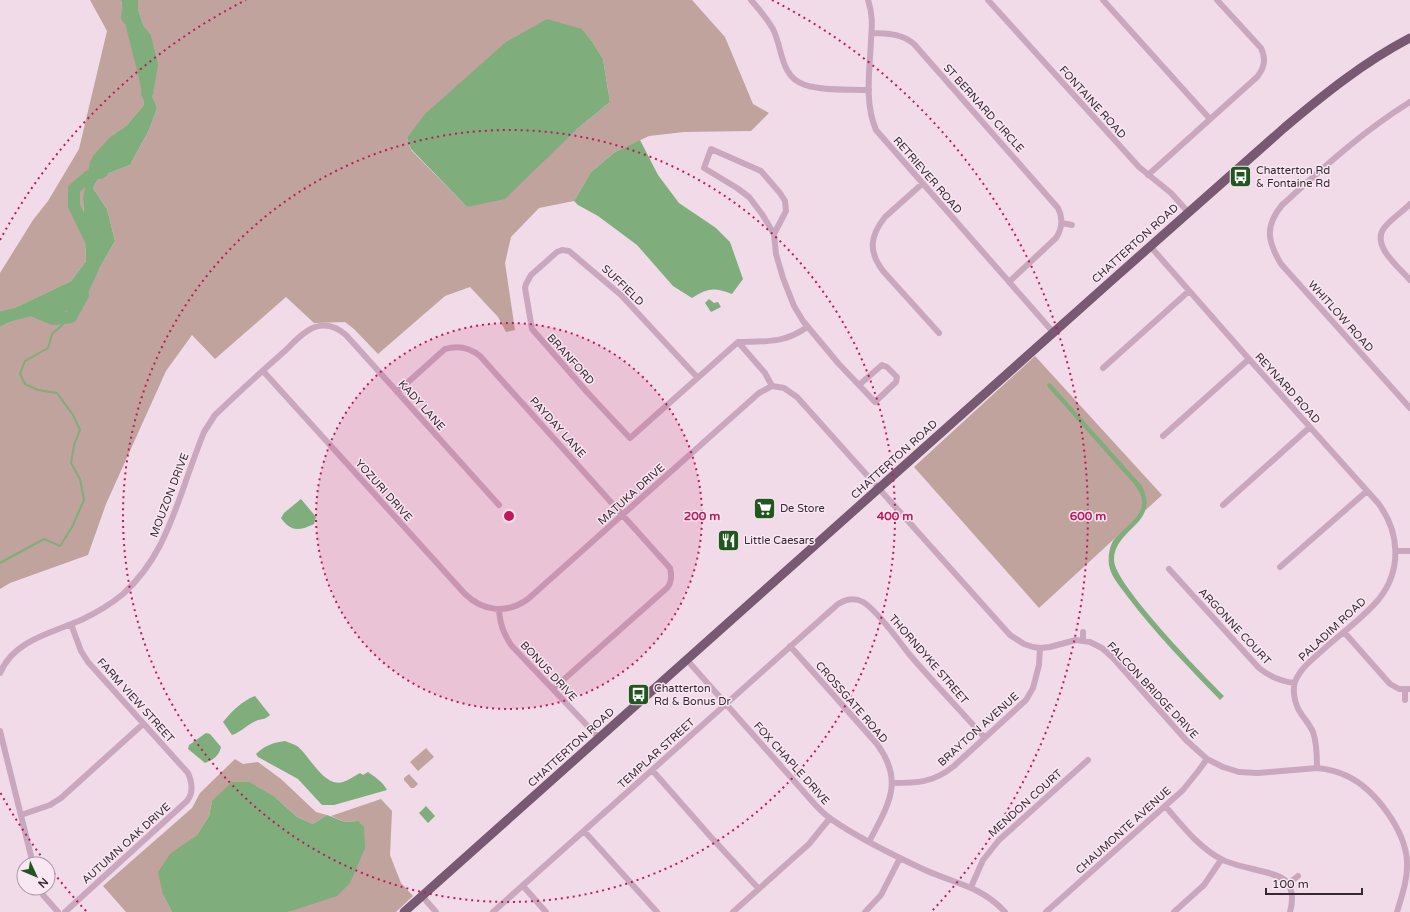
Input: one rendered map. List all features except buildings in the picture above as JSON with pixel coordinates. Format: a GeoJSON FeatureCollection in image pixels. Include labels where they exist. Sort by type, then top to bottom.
{"type":"FeatureCollection","features":[{"type":"Feature","properties":{"kind":"main road","name":"CHATTERTON ROAD"},"geometry":{"type":"LineString","coordinates":[[404,912],[1053,332],[1312,104],[1359,70],[1410,38]]}},
{"type":"Feature","properties":{"kind":"street"},"geometry":{"type":"LineString","coordinates":[[751,0],[766,18],[773,30],[785,67],[788,73],[797,81],[815,87],[869,90]]}},
{"type":"Feature","properties":{"kind":"street","name":"RETRIEVER ROAD"},"geometry":{"type":"LineString","coordinates":[[868,0],[873,19],[869,90],[871,115],[876,130],[1053,332]]}},
{"type":"Feature","properties":{"kind":"street","name":"FONTAINE ROAD"},"geometry":{"type":"LineString","coordinates":[[988,0],[1139,167],[1171,193],[1188,212]]}},
{"type":"Feature","properties":{"kind":"street"},"geometry":{"type":"LineString","coordinates":[[1103,0],[1210,119]]}},
{"type":"Feature","properties":{"kind":"street"},"geometry":{"type":"LineString","coordinates":[[1148,175],[1263,70],[1265,61],[1261,48],[1217,0]]}},
{"type":"Feature","properties":{"kind":"street","name":"ST BERNARD CIRCLE"},"geometry":{"type":"LineString","coordinates":[[872,33],[899,35],[914,44],[1056,204],[1062,223]]}},
{"type":"Feature","properties":{"kind":"street","name":"WHITLOW ROAD"},"geometry":{"type":"LineString","coordinates":[[1410,102],[1348,145],[1282,204],[1273,217],[1270,231],[1272,249],[1281,264],[1410,408]]}},
{"type":"Feature","properties":{"kind":"street"},"geometry":{"type":"LineString","coordinates":[[774,234],[786,211],[785,201],[780,193],[761,171],[711,149],[704,168],[725,180],[749,198],[762,214],[774,234],[776,254],[783,278],[794,306],[807,327],[859,385],[875,402],[896,382],[897,378],[887,367],[882,365],[859,385]]}},
{"type":"Feature","properties":{"kind":"street"},"geometry":{"type":"LineString","coordinates":[[922,184],[880,223],[874,234],[872,247],[876,260],[883,271],[939,333]]}},
{"type":"Feature","properties":{"kind":"street"},"geometry":{"type":"LineString","coordinates":[[1410,204],[1387,224],[1382,231],[1380,239],[1380,243],[1384,250],[1410,280]]}},
{"type":"Feature","properties":{"kind":"street"},"geometry":{"type":"LineString","coordinates":[[1009,282],[1054,242],[1060,232],[1062,223],[1072,225]]}},
{"type":"Feature","properties":{"kind":"street","name":"REYNARD ROAD"},"geometry":{"type":"LineString","coordinates":[[1150,246],[1384,511],[1390,522],[1396,551]]}},
{"type":"Feature","properties":{"kind":"street","name":"SUFFIELD"},"geometry":{"type":"LineString","coordinates":[[527,281],[556,252],[562,250],[569,251],[621,295],[697,377]]}},
{"type":"Feature","properties":{"kind":"street","name":"BRANFORD"},"geometry":{"type":"LineString","coordinates":[[527,281],[525,288],[532,329],[586,392],[630,438],[697,377]]}},
{"type":"Feature","properties":{"kind":"street"},"geometry":{"type":"LineString","coordinates":[[1103,368],[1189,291]]}},
{"type":"Feature","properties":{"kind":"street","name":"MOUZON DRIVE"},"geometry":{"type":"LineString","coordinates":[[0,673],[10,657],[27,643],[71,624],[105,606],[122,594],[147,567],[168,531],[208,423],[304,333],[314,327],[326,326]]}},
{"type":"Feature","properties":{"kind":"street","name":"KADY LANE"},"geometry":{"type":"LineString","coordinates":[[326,326],[337,328],[346,335],[499,505]]}},
{"type":"Feature","properties":{"kind":"street"},"geometry":{"type":"LineString","coordinates":[[697,377],[738,342],[777,341],[791,337],[807,327]]}},
{"type":"Feature","properties":{"kind":"street"},"geometry":{"type":"LineString","coordinates":[[738,342],[765,373],[772,386],[784,388],[797,397],[1010,635],[1024,644],[1040,648],[1050,647],[1069,641],[1082,640],[1083,632]]}},
{"type":"Feature","properties":{"kind":"street","name":"PAYDAY LANE"},"geometry":{"type":"LineString","coordinates":[[397,392],[445,350],[452,347],[459,347],[474,351],[623,514],[670,568],[672,578],[670,584],[663,592],[553,689]]}},
{"type":"Feature","properties":{"kind":"street"},"geometry":{"type":"LineString","coordinates":[[1163,436],[1249,359]]}},
{"type":"Feature","properties":{"kind":"street","name":"YOZURI DRIVE"},"geometry":{"type":"LineString","coordinates":[[263,370],[465,594],[487,608],[499,609]]}},
{"type":"Feature","properties":{"kind":"street","name":"MATUKA DRIVE"},"geometry":{"type":"LineString","coordinates":[[499,609],[514,607],[528,599],[759,393],[772,386]]}},
{"type":"Feature","properties":{"kind":"street"},"geometry":{"type":"LineString","coordinates":[[1224,505],[1310,427]]}},
{"type":"Feature","properties":{"kind":"street"},"geometry":{"type":"LineString","coordinates":[[1280,567],[1367,491]]}},
{"type":"Feature","properties":{"kind":"street"},"geometry":{"type":"LineString","coordinates":[[1396,551],[1410,551]]}},
{"type":"Feature","properties":{"kind":"street","name":"PALADIM ROAD"},"geometry":{"type":"LineString","coordinates":[[1294,683],[1311,661],[1373,605],[1385,591],[1393,572],[1396,551]]}},
{"type":"Feature","properties":{"kind":"street","name":"ARGONNE COURT"},"geometry":{"type":"LineString","coordinates":[[1169,569],[1250,660],[1277,680],[1294,683]]}},
{"type":"Feature","properties":{"kind":"street","name":"TEMPLAR STREET"},"geometry":{"type":"LineString","coordinates":[[493,912],[838,604],[845,600],[854,599]]}},
{"type":"Feature","properties":{"kind":"street","name":"THORNDYKE STREET"},"geometry":{"type":"LineString","coordinates":[[854,599],[862,601],[869,606],[911,656],[985,738]]}},
{"type":"Feature","properties":{"kind":"street","name":"BONUS DRIVE"},"geometry":{"type":"LineString","coordinates":[[499,609],[503,633],[511,645],[599,738]]}},
{"type":"Feature","properties":{"kind":"street","name":"FARM VIEW STREET"},"geometry":{"type":"LineString","coordinates":[[71,624],[84,657],[188,773],[191,785]]}},
{"type":"Feature","properties":{"kind":"street"},"geometry":{"type":"LineString","coordinates":[[1344,632],[1390,684],[1399,689],[1407,690],[1404,700]]}},
{"type":"Feature","properties":{"kind":"street","name":"FALCON BRIDGE DRIVE"},"geometry":{"type":"LineString","coordinates":[[1082,640],[1096,645],[1107,653],[1186,740],[1207,759],[1231,770],[1258,774],[1317,768],[1334,771],[1348,776],[1361,785],[1385,811],[1398,830],[1408,861],[1406,881],[1396,912]]}},
{"type":"Feature","properties":{"kind":"street","name":"CROSSGATE ROAD"},"geometry":{"type":"LineString","coordinates":[[790,646],[883,753],[890,768],[892,783],[891,797],[869,842]]}},
{"type":"Feature","properties":{"kind":"street","name":"BRAYTON AVENUE"},"geometry":{"type":"LineString","coordinates":[[892,783],[925,782],[948,771],[1019,707],[1034,688],[1039,664],[1040,648]]}},
{"type":"Feature","properties":{"kind":"street","name":"FOX CHAPLE DRIVE"},"geometry":{"type":"LineString","coordinates":[[687,660],[811,800],[830,818],[869,842],[900,858],[926,870],[971,887],[996,902],[1005,912]]}},
{"type":"Feature","properties":{"kind":"street"},"geometry":{"type":"LineString","coordinates":[[1294,683],[1297,708],[1310,727],[1314,737],[1317,768]]}},
{"type":"Feature","properties":{"kind":"street"},"geometry":{"type":"LineString","coordinates":[[21,815],[50,805],[61,798],[143,724]]}},
{"type":"Feature","properties":{"kind":"street"},"geometry":{"type":"LineString","coordinates":[[0,731],[31,856]]}},
{"type":"Feature","properties":{"kind":"street","name":"CHAUMONTE AVENUE"},"geometry":{"type":"LineString","coordinates":[[1046,912],[1165,806],[1192,780],[1207,759]]}},
{"type":"Feature","properties":{"kind":"street","name":"MENDON COURT"},"geometry":{"type":"LineString","coordinates":[[971,887],[984,860],[999,840],[1088,760]]}},
{"type":"Feature","properties":{"kind":"street"},"geometry":{"type":"LineString","coordinates":[[652,770],[759,889]]}},
{"type":"Feature","properties":{"kind":"street","name":"AUTUMN OAK DRIVE"},"geometry":{"type":"LineString","coordinates":[[65,912],[187,801],[191,792],[191,785]]}},
{"type":"Feature","properties":{"kind":"street"},"geometry":{"type":"LineString","coordinates":[[1165,806],[1198,842],[1221,860],[1245,868],[1275,875],[1283,879],[1292,891],[1290,912]]}},
{"type":"Feature","properties":{"kind":"street"},"geometry":{"type":"LineString","coordinates":[[733,912],[809,844],[830,818]]}},
{"type":"Feature","properties":{"kind":"street"},"geometry":{"type":"LineString","coordinates":[[584,831],[657,912]]}},
{"type":"Feature","properties":{"kind":"street"},"geometry":{"type":"LineString","coordinates":[[865,912],[881,895],[900,858]]}},
{"type":"Feature","properties":{"kind":"street"},"geometry":{"type":"LineString","coordinates":[[1174,912],[1204,885],[1221,860]]}},
{"type":"Feature","properties":{"kind":"street"},"geometry":{"type":"LineString","coordinates":[[1288,884],[1298,876]]}},
{"type":"Feature","properties":{"kind":"street"},"geometry":{"type":"LineString","coordinates":[[523,886],[546,912]]}},
{"type":"Feature","properties":{"kind":"street"},"geometry":{"type":"LineString","coordinates":[[44,896],[58,912]]}},
{"type":"Feature","properties":{"kind":"street"},"geometry":{"type":"LineString","coordinates":[[422,896],[436,912]]}},
{"type":"Feature","properties":{"kind":"shaded area"},"geometry":{"type":"Polygon","coordinates":[[[90,0],[121,0],[141,82],[144,105],[126,126],[111,136],[83,198],[86,261],[71,281],[0,315],[0,273],[33,220],[48,201],[79,149],[107,31],[90,0]]]}},
{"type":"Feature","properties":{"kind":"shaded area"},"geometry":{"type":"Polygon","coordinates":[[[121,0],[138,0],[138,9],[144,27],[146,60],[152,95],[157,108],[149,130],[130,165],[99,177],[93,188],[107,209],[115,241],[99,269],[82,306],[59,313],[18,318],[0,327],[0,315],[71,281],[86,261],[83,198],[90,162],[93,156],[111,136],[126,126],[144,105],[121,0]]]}},
{"type":"Feature","properties":{"kind":"shaded area"},"geometry":{"type":"Polygon","coordinates":[[[138,0],[692,0],[725,37],[753,104],[769,113],[751,131],[684,132],[649,136],[615,152],[591,172],[574,201],[539,208],[511,237],[505,263],[515,330],[506,332],[498,317],[470,287],[445,296],[378,354],[354,329],[345,322],[314,323],[286,297],[215,359],[192,335],[166,371],[106,504],[88,555],[10,583],[0,589],[0,327],[18,318],[59,313],[99,269],[115,241],[107,209],[93,188],[99,177],[130,165],[149,130],[157,108],[152,95],[146,60],[144,27],[138,9],[138,0]],[[582,29],[407,138],[411,150],[467,207],[577,129],[610,102],[603,59],[592,41],[582,29]]]}},
{"type":"Feature","properties":{"kind":"shaded area"},"geometry":{"type":"Polygon","coordinates":[[[547,19],[582,29],[592,41],[603,59],[610,102],[577,129],[505,199],[467,207],[411,149],[407,138],[425,114],[506,42],[547,19]]]}},
{"type":"Feature","properties":{"kind":"shaded area"},"geometry":{"type":"Polygon","coordinates":[[[640,140],[658,175],[679,203],[716,228],[730,242],[743,279],[732,294],[720,290],[707,290],[692,298],[673,286],[637,245],[598,216],[578,205],[574,201],[591,172],[615,152],[640,140]]]}},
{"type":"Feature","properties":{"kind":"shaded area"},"geometry":{"type":"Polygon","coordinates":[[[709,299],[714,303],[718,302],[721,307],[711,312],[705,303],[709,299]]]}},
{"type":"Feature","properties":{"kind":"shaded area"},"geometry":{"type":"Polygon","coordinates":[[[1035,356],[1162,495],[1039,608],[914,467],[1035,356]]]}},
{"type":"Feature","properties":{"kind":"shaded area"},"geometry":{"type":"Polygon","coordinates":[[[1049,383],[1142,486],[1146,499],[1146,509],[1141,518],[1121,540],[1116,549],[1114,560],[1118,572],[1143,608],[1224,696],[1220,700],[1160,636],[1138,610],[1114,577],[1109,565],[1111,547],[1113,541],[1141,510],[1142,502],[1140,494],[1134,484],[1048,387],[1047,384],[1049,383]]]}},
{"type":"Feature","properties":{"kind":"shaded area"},"geometry":{"type":"Polygon","coordinates":[[[301,499],[316,517],[314,524],[296,529],[288,526],[281,518],[284,513],[301,499]]]}},
{"type":"Feature","properties":{"kind":"shaded area"},"geometry":{"type":"Polygon","coordinates":[[[255,696],[270,715],[254,722],[232,735],[223,722],[238,707],[255,696]]]}},
{"type":"Feature","properties":{"kind":"shaded area"},"geometry":{"type":"Polygon","coordinates":[[[206,733],[210,734],[221,747],[219,753],[215,757],[205,763],[188,749],[189,745],[206,733]]]}},
{"type":"Feature","properties":{"kind":"shaded area"},"geometry":{"type":"Polygon","coordinates":[[[285,741],[297,746],[324,776],[336,783],[343,782],[360,773],[363,775],[368,772],[381,782],[387,790],[334,805],[322,805],[298,779],[258,757],[256,754],[269,745],[285,741]]]}},
{"type":"Feature","properties":{"kind":"shaded area"},"geometry":{"type":"Polygon","coordinates":[[[426,748],[434,757],[418,771],[410,762],[426,748]]]}},
{"type":"Feature","properties":{"kind":"shaded area"},"geometry":{"type":"Polygon","coordinates":[[[235,759],[243,764],[258,762],[281,779],[316,812],[327,815],[313,824],[297,817],[275,797],[212,801],[209,816],[197,835],[187,843],[163,895],[172,912],[126,912],[103,886],[192,808],[200,793],[235,759]]]}},
{"type":"Feature","properties":{"kind":"shaded area"},"geometry":{"type":"Polygon","coordinates":[[[409,774],[418,784],[414,788],[411,788],[404,780],[404,778],[409,774]]]}},
{"type":"Feature","properties":{"kind":"shaded area"},"geometry":{"type":"Polygon","coordinates":[[[232,782],[249,782],[275,797],[297,817],[313,824],[327,815],[345,822],[358,821],[364,827],[365,848],[350,883],[337,896],[288,912],[172,912],[163,895],[158,872],[170,854],[197,835],[209,816],[212,801],[232,782]]]}},
{"type":"Feature","properties":{"kind":"shaded area"},"geometry":{"type":"Polygon","coordinates":[[[381,799],[392,811],[390,855],[401,883],[413,896],[396,912],[288,912],[292,910],[358,821],[345,822],[331,816],[381,799]]]}},
{"type":"Feature","properties":{"kind":"shaded area"},"geometry":{"type":"Polygon","coordinates":[[[426,806],[435,816],[428,823],[419,813],[426,806]]]}},
{"type":"Feature","properties":{"kind":"waterway"},"geometry":{"type":"LineString","coordinates":[[130,0],[127,17],[145,37],[152,65],[147,93]]}},
{"type":"Feature","properties":{"kind":"waterway"},"geometry":{"type":"LineString","coordinates":[[91,241],[74,206],[74,189],[89,176],[102,172]]}},
{"type":"Feature","properties":{"kind":"waterway"},"geometry":{"type":"LineString","coordinates":[[0,318],[31,310],[53,319],[71,317],[83,295]]}},
{"type":"Feature","properties":{"kind":"waterway"},"geometry":{"type":"LineString","coordinates":[[0,563],[44,539],[60,546],[72,527],[84,500],[80,479],[71,463],[74,445],[80,430],[73,415],[57,393],[38,390],[25,384],[20,374],[25,361],[48,348],[52,334],[71,317]]}},
{"type":"Feature","properties":{"kind":"place","name":"Chatterton Rd & Fontaine Rd"},"geometry":{"type":"Point","coordinates":[1241,176]}},
{"type":"Feature","properties":{"kind":"place","name":"De Store"},"geometry":{"type":"Point","coordinates":[765,508]}},
{"type":"Feature","properties":{"kind":"place","name":"Little Caesars"},"geometry":{"type":"Point","coordinates":[729,540]}},
{"type":"Feature","properties":{"kind":"place","name":"Chatterton Rd & Bonus Dr"},"geometry":{"type":"Point","coordinates":[638,694]}}]}
